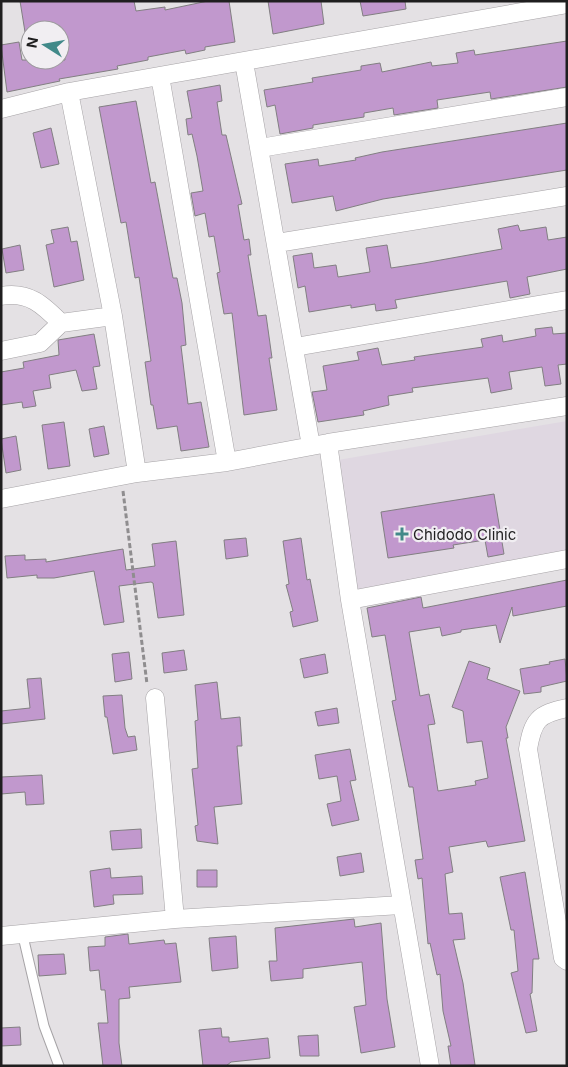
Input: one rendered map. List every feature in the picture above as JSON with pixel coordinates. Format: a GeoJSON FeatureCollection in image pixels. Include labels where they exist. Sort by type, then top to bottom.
{"type":"FeatureCollection","features":[{"type":"Feature","properties":{"kind":"street"},"geometry":{"type":"LineString","coordinates":[[1,110],[69,92],[567,4]]}},
{"type":"Feature","properties":{"kind":"street"},"geometry":{"type":"LineString","coordinates":[[244,62],[295,347],[319,445],[350,600],[430,1066]]}},
{"type":"Feature","properties":{"kind":"street"},"geometry":{"type":"LineString","coordinates":[[160,76],[227,462]]}},
{"type":"Feature","properties":{"kind":"street"},"geometry":{"type":"LineString","coordinates":[[69,92],[113,316],[129,474]]}},
{"type":"Feature","properties":{"kind":"street"},"geometry":{"type":"LineString","coordinates":[[260,148],[567,97]]}},
{"type":"Feature","properties":{"kind":"street"},"geometry":{"type":"LineString","coordinates":[[277,243],[567,196]]}},
{"type":"Feature","properties":{"kind":"street"},"geometry":{"type":"LineString","coordinates":[[1,296],[24,297],[40,302],[61,323]]}},
{"type":"Feature","properties":{"kind":"street"},"geometry":{"type":"LineString","coordinates":[[295,347],[567,300]]}},
{"type":"Feature","properties":{"kind":"street"},"geometry":{"type":"LineString","coordinates":[[1,351],[40,343],[61,323],[113,316]]}},
{"type":"Feature","properties":{"kind":"street"},"geometry":{"type":"LineString","coordinates":[[1,499],[129,474],[227,462],[319,445],[567,406]]}},
{"type":"Feature","properties":{"kind":"street"},"geometry":{"type":"LineString","coordinates":[[350,600],[567,559]]}},
{"type":"Feature","properties":{"kind":"street"},"geometry":{"type":"LineString","coordinates":[[155,698],[174,919]]}},
{"type":"Feature","properties":{"kind":"street"},"geometry":{"type":"LineString","coordinates":[[567,708],[546,712],[532,729],[528,749],[563,958],[567,961]]}},
{"type":"Feature","properties":{"kind":"street"},"geometry":{"type":"LineString","coordinates":[[1,936],[22,932],[174,919],[401,905]]}},
{"type":"Feature","properties":{"kind":"lane"},"geometry":{"type":"LineString","coordinates":[[22,932],[44,1026],[59,1066]]}},
{"type":"Feature","properties":{"kind":"path"},"geometry":{"type":"LineString","coordinates":[[129,474],[147,687],[155,698]]}},
{"type":"Feature","properties":{"kind":"shaded area"},"geometry":{"type":"Polygon","coordinates":[[[567,421],[567,551],[348,591],[326,462],[567,421]]]}},
{"type":"Feature","properties":{"kind":"building"},"geometry":{"type":"Polygon","coordinates":[[[20,1],[134,1],[136,11],[165,7],[165,10],[208,1],[229,1],[235,42],[205,47],[205,50],[186,54],[185,50],[148,57],[148,60],[117,66],[118,69],[59,79],[60,81],[7,92],[1,45],[19,42],[20,70],[70,70],[70,20],[23,20],[20,1]]]}},
{"type":"Feature","properties":{"kind":"building"},"geometry":{"type":"Polygon","coordinates":[[[268,1],[321,1],[324,24],[273,34],[268,1]]]}},
{"type":"Feature","properties":{"kind":"building"},"geometry":{"type":"Polygon","coordinates":[[[360,1],[405,1],[406,9],[363,16],[360,1]]]}},
{"type":"Feature","properties":{"kind":"building"},"geometry":{"type":"Polygon","coordinates":[[[567,41],[567,87],[491,99],[490,92],[437,100],[438,108],[394,115],[393,108],[364,113],[364,117],[313,125],[313,128],[280,134],[275,105],[267,107],[264,90],[313,82],[312,78],[361,70],[361,66],[380,63],[382,72],[431,62],[432,66],[458,63],[456,53],[474,50],[475,55],[567,41]]]}},
{"type":"Feature","properties":{"kind":"building"},"geometry":{"type":"Polygon","coordinates":[[[220,85],[222,101],[217,102],[222,135],[226,135],[242,204],[238,205],[244,240],[249,239],[251,255],[248,255],[258,316],[266,315],[272,358],[269,358],[277,410],[244,415],[232,313],[224,314],[217,273],[220,272],[214,236],[209,237],[205,213],[195,216],[191,193],[203,191],[192,134],[188,135],[186,119],[192,118],[187,91],[220,85]]]}},
{"type":"Feature","properties":{"kind":"building"},"geometry":{"type":"Polygon","coordinates":[[[136,101],[151,183],[155,182],[173,278],[177,278],[182,303],[186,345],[181,346],[188,404],[201,402],[209,447],[181,451],[177,426],[157,429],[153,405],[151,405],[145,362],[151,361],[139,277],[135,278],[126,222],[121,223],[99,107],[136,101]]]}},
{"type":"Feature","properties":{"kind":"building"},"geometry":{"type":"Polygon","coordinates":[[[567,123],[567,170],[383,199],[336,211],[333,196],[292,203],[285,164],[318,159],[319,166],[356,160],[355,158],[382,152],[567,123]]]}},
{"type":"Feature","properties":{"kind":"building"},"geometry":{"type":"Polygon","coordinates":[[[51,128],[59,164],[41,168],[33,133],[51,128]]]}},
{"type":"Feature","properties":{"kind":"building"},"geometry":{"type":"Polygon","coordinates":[[[518,225],[520,231],[546,227],[548,240],[567,237],[567,269],[527,277],[530,294],[510,298],[507,281],[395,300],[397,308],[376,311],[375,304],[351,308],[351,305],[309,312],[305,286],[298,288],[293,256],[312,253],[314,268],[336,265],[338,277],[370,272],[366,248],[387,245],[391,268],[502,249],[498,229],[518,225]]]}},
{"type":"Feature","properties":{"kind":"building"},"geometry":{"type":"Polygon","coordinates":[[[68,227],[71,242],[77,241],[84,280],[54,287],[46,245],[54,243],[51,230],[68,227]]]}},
{"type":"Feature","properties":{"kind":"building"},"geometry":{"type":"Polygon","coordinates":[[[20,245],[24,270],[6,273],[2,249],[20,245]]]}},
{"type":"Feature","properties":{"kind":"building"},"geometry":{"type":"Polygon","coordinates":[[[552,327],[553,334],[567,333],[567,364],[558,365],[561,384],[545,386],[542,367],[509,372],[512,389],[491,393],[488,378],[412,388],[413,392],[388,396],[389,405],[363,411],[364,415],[318,422],[312,392],[327,390],[323,366],[359,360],[357,352],[378,348],[382,365],[415,360],[414,357],[483,347],[481,339],[502,335],[503,342],[536,336],[535,329],[552,327]]]}},
{"type":"Feature","properties":{"kind":"building"},"geometry":{"type":"Polygon","coordinates":[[[94,334],[100,366],[93,367],[97,389],[82,391],[76,370],[49,375],[51,388],[33,391],[36,406],[23,408],[22,402],[1,405],[1,372],[24,368],[23,362],[59,355],[58,340],[94,334]]]}},
{"type":"Feature","properties":{"kind":"building"},"geometry":{"type":"Polygon","coordinates":[[[64,422],[70,466],[48,469],[42,425],[64,422]]]}},
{"type":"Feature","properties":{"kind":"building"},"geometry":{"type":"Polygon","coordinates":[[[104,426],[109,454],[94,457],[89,429],[104,426]]]}},
{"type":"Feature","properties":{"kind":"building"},"geometry":{"type":"Polygon","coordinates":[[[16,436],[21,470],[6,473],[1,439],[16,436]]]}},
{"type":"Feature","properties":{"kind":"building"},"geometry":{"type":"Polygon","coordinates":[[[494,494],[504,554],[488,557],[485,540],[453,545],[454,548],[388,558],[381,512],[494,494]]]}},
{"type":"Feature","properties":{"kind":"building"},"geometry":{"type":"Polygon","coordinates":[[[246,538],[248,556],[226,559],[224,540],[246,538]]]}},
{"type":"Feature","properties":{"kind":"building"},"geometry":{"type":"Polygon","coordinates":[[[301,538],[307,580],[310,579],[318,621],[293,627],[290,612],[293,611],[286,585],[289,584],[283,541],[301,538]]]}},
{"type":"Feature","properties":{"kind":"building"},"geometry":{"type":"Polygon","coordinates":[[[176,541],[184,615],[158,618],[153,583],[151,582],[119,586],[124,622],[104,625],[94,571],[54,578],[37,578],[37,575],[7,578],[5,556],[25,555],[25,560],[46,559],[46,562],[123,549],[126,570],[155,566],[152,544],[176,541]]]}},
{"type":"Feature","properties":{"kind":"building"},"geometry":{"type":"Polygon","coordinates":[[[567,580],[567,606],[513,616],[512,607],[500,643],[496,625],[461,630],[461,632],[442,636],[440,627],[409,632],[420,696],[429,694],[435,724],[428,725],[438,791],[476,785],[475,781],[488,778],[482,741],[467,743],[463,711],[452,707],[469,661],[490,668],[487,679],[520,691],[506,727],[508,738],[506,738],[525,841],[488,847],[486,841],[449,847],[453,872],[445,874],[449,914],[462,913],[465,939],[453,940],[463,983],[475,1065],[451,1066],[448,1046],[451,1046],[443,1011],[440,974],[437,975],[430,943],[428,944],[422,878],[418,879],[415,860],[423,859],[413,787],[409,787],[392,701],[396,700],[385,635],[372,637],[367,608],[421,597],[423,608],[567,580]]]}},
{"type":"Feature","properties":{"kind":"building"},"geometry":{"type":"Polygon","coordinates":[[[184,650],[187,670],[164,673],[162,653],[184,650]]]}},
{"type":"Feature","properties":{"kind":"building"},"geometry":{"type":"Polygon","coordinates":[[[129,652],[132,679],[115,682],[112,654],[129,652]]]}},
{"type":"Feature","properties":{"kind":"building"},"geometry":{"type":"Polygon","coordinates":[[[325,654],[328,673],[304,678],[300,659],[325,654]]]}},
{"type":"Feature","properties":{"kind":"building"},"geometry":{"type":"Polygon","coordinates":[[[565,659],[567,681],[541,687],[541,692],[524,694],[520,669],[550,664],[549,662],[565,659]]]}},
{"type":"Feature","properties":{"kind":"building"},"geometry":{"type":"Polygon","coordinates":[[[41,678],[45,719],[1,724],[1,711],[30,708],[27,679],[41,678]]]}},
{"type":"Feature","properties":{"kind":"building"},"geometry":{"type":"Polygon","coordinates":[[[217,682],[221,719],[240,717],[242,746],[237,746],[242,804],[214,807],[218,844],[197,841],[195,826],[198,825],[192,769],[198,768],[195,721],[198,720],[195,685],[217,682]]]}},
{"type":"Feature","properties":{"kind":"building"},"geometry":{"type":"Polygon","coordinates":[[[122,695],[125,728],[128,737],[135,736],[137,750],[113,754],[107,717],[105,717],[103,696],[122,695]]]}},
{"type":"Feature","properties":{"kind":"building"},"geometry":{"type":"Polygon","coordinates":[[[337,708],[339,723],[318,726],[315,712],[337,708]]]}},
{"type":"Feature","properties":{"kind":"building"},"geometry":{"type":"Polygon","coordinates":[[[350,749],[356,780],[350,781],[359,820],[332,826],[327,804],[341,801],[337,776],[319,779],[315,755],[350,749]]]}},
{"type":"Feature","properties":{"kind":"building"},"geometry":{"type":"Polygon","coordinates":[[[42,775],[44,804],[26,805],[25,792],[1,794],[1,777],[42,775]]]}},
{"type":"Feature","properties":{"kind":"building"},"geometry":{"type":"Polygon","coordinates":[[[141,829],[142,848],[112,850],[110,831],[141,829]]]}},
{"type":"Feature","properties":{"kind":"building"},"geometry":{"type":"Polygon","coordinates":[[[361,853],[364,872],[340,876],[337,857],[361,853]]]}},
{"type":"Feature","properties":{"kind":"building"},"geometry":{"type":"Polygon","coordinates":[[[110,868],[111,878],[142,876],[143,894],[113,895],[114,904],[94,907],[90,871],[110,868]]]}},
{"type":"Feature","properties":{"kind":"building"},"geometry":{"type":"Polygon","coordinates":[[[197,870],[217,870],[217,887],[197,887],[197,870]]]}},
{"type":"Feature","properties":{"kind":"building"},"geometry":{"type":"Polygon","coordinates":[[[525,872],[539,959],[533,959],[532,993],[530,994],[537,1031],[526,1033],[511,973],[518,971],[514,930],[511,930],[500,877],[525,872]]]}},
{"type":"Feature","properties":{"kind":"building"},"geometry":{"type":"Polygon","coordinates":[[[354,919],[355,927],[381,923],[387,999],[395,1047],[361,1053],[354,1007],[366,1005],[362,962],[303,969],[303,978],[271,981],[269,961],[277,961],[275,928],[354,919]]]}},
{"type":"Feature","properties":{"kind":"building"},"geometry":{"type":"Polygon","coordinates":[[[128,934],[129,944],[164,940],[165,944],[176,943],[181,982],[129,987],[130,998],[119,999],[119,1043],[122,1066],[103,1066],[98,1023],[108,1023],[105,990],[101,990],[99,970],[90,971],[88,947],[105,946],[105,937],[128,934]]]}},
{"type":"Feature","properties":{"kind":"building"},"geometry":{"type":"Polygon","coordinates":[[[236,936],[238,968],[212,971],[209,938],[236,936]]]}},
{"type":"Feature","properties":{"kind":"building"},"geometry":{"type":"Polygon","coordinates":[[[64,954],[66,974],[39,976],[38,955],[64,954]]]}},
{"type":"Feature","properties":{"kind":"building"},"geometry":{"type":"Polygon","coordinates":[[[20,1027],[21,1045],[1,1046],[1,1028],[20,1027]]]}},
{"type":"Feature","properties":{"kind":"building"},"geometry":{"type":"Polygon","coordinates":[[[221,1028],[222,1037],[229,1037],[229,1042],[268,1038],[270,1058],[231,1062],[226,1066],[203,1066],[199,1030],[221,1028]]]}},
{"type":"Feature","properties":{"kind":"building"},"geometry":{"type":"Polygon","coordinates":[[[318,1035],[319,1056],[300,1056],[298,1036],[318,1035]]]}},
{"type":"Feature","properties":{"kind":"place","name":"Chidodo Clinic"},"geometry":{"type":"Point","coordinates":[402,534]}}]}
